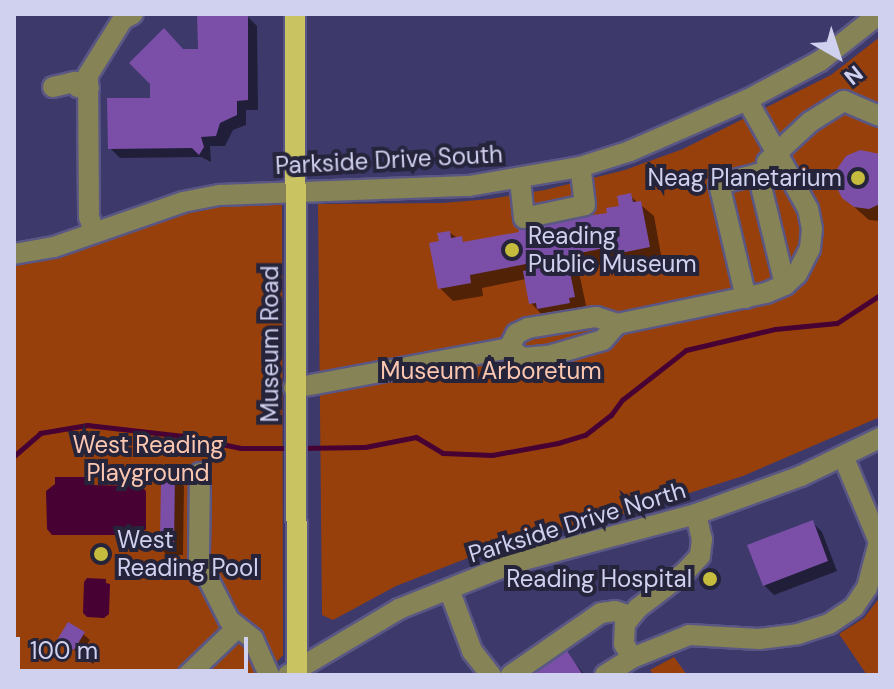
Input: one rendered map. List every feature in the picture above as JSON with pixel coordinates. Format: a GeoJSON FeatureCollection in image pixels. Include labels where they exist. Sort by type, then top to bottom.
{"type":"FeatureCollection","features":[{"type":"Feature","properties":{"kind":"main road","name":"Museum Road"},"geometry":{"type":"LineString","coordinates":[[294,673],[295,14]]}},
{"type":"Feature","properties":{"kind":"street"},"geometry":{"type":"LineString","coordinates":[[94,232],[89,217],[83,87],[123,19],[133,14]]}},
{"type":"Feature","properties":{"kind":"street","name":"Parkside Drive South"},"geometry":{"type":"LineString","coordinates":[[14,254],[54,247],[183,202],[220,195],[440,188],[520,180],[580,167],[630,151],[747,100],[820,61],[879,14]]}},
{"type":"Feature","properties":{"kind":"street"},"geometry":{"type":"LineString","coordinates":[[48,86],[75,82],[83,87]]}},
{"type":"Feature","properties":{"kind":"street"},"geometry":{"type":"LineString","coordinates":[[509,348],[516,334],[528,328],[596,317],[617,324],[746,298],[785,285],[805,263],[812,229],[808,209],[747,100]]}},
{"type":"Feature","properties":{"kind":"street"},"geometry":{"type":"LineString","coordinates":[[746,298],[719,184],[758,174],[774,152],[844,101],[879,116]]}},
{"type":"Feature","properties":{"kind":"street"},"geometry":{"type":"LineString","coordinates":[[520,180],[524,218],[585,205],[580,167]]}},
{"type":"Feature","properties":{"kind":"street"},"geometry":{"type":"LineString","coordinates":[[758,174],[785,285]]}},
{"type":"Feature","properties":{"kind":"street"},"geometry":{"type":"LineString","coordinates":[[294,388],[509,348],[523,358],[548,356],[603,340],[617,324]]}},
{"type":"Feature","properties":{"kind":"street","name":"Parkside Drive North"},"geometry":{"type":"LineString","coordinates":[[294,673],[386,615],[516,562],[696,514],[801,476],[880,438]]}},
{"type":"Feature","properties":{"kind":"street"},"geometry":{"type":"LineString","coordinates":[[605,675],[632,658],[689,635],[759,639],[798,634],[829,624],[854,607],[867,588],[879,542],[843,456]]}},
{"type":"Feature","properties":{"kind":"street"},"geometry":{"type":"LineString","coordinates":[[200,473],[199,561],[211,591],[236,629],[253,639],[269,675]]}},
{"type":"Feature","properties":{"kind":"street"},"geometry":{"type":"LineString","coordinates":[[632,658],[624,644],[625,624],[630,616],[694,565],[703,547],[696,514]]}},
{"type":"Feature","properties":{"kind":"street"},"geometry":{"type":"LineString","coordinates":[[449,589],[472,651],[491,675]]}},
{"type":"Feature","properties":{"kind":"street"},"geometry":{"type":"LineString","coordinates":[[511,675],[601,613],[615,611],[630,616]]}},
{"type":"Feature","properties":{"kind":"street"},"geometry":{"type":"LineString","coordinates":[[188,675],[236,629]]}},
{"type":"Feature","properties":{"kind":"green space","name":"Museum Arboretum"},"geometry":{"type":"Polygon","coordinates":[[[880,37],[880,417],[743,476],[607,519],[509,542],[396,586],[333,620],[322,615],[318,204],[443,203],[490,199],[545,190],[625,170],[683,149],[831,75],[880,37]]]}},
{"type":"Feature","properties":{"kind":"green space","name":"West Reading Playground"},"geometry":{"type":"Polygon","coordinates":[[[282,204],[283,655],[265,675],[14,675],[14,263],[190,205],[282,204]]]}},
{"type":"Feature","properties":{"kind":"green space"},"geometry":{"type":"Polygon","coordinates":[[[880,597],[880,675],[867,675],[839,634],[864,618],[880,597]]]}},
{"type":"Feature","properties":{"kind":"green space"},"geometry":{"type":"Polygon","coordinates":[[[674,657],[687,675],[654,675],[650,670],[674,657]]]}},
{"type":"Feature","properties":{"kind":"shaded area"},"geometry":{"type":"Polygon","coordinates":[[[55,477],[88,477],[90,485],[141,486],[146,491],[146,529],[140,535],[52,535],[47,529],[46,491],[55,484],[55,477]]]}},
{"type":"Feature","properties":{"kind":"shaded area"},"geometry":{"type":"Polygon","coordinates":[[[87,578],[106,579],[106,583],[110,584],[109,614],[104,618],[87,617],[83,613],[84,582],[87,578]]]}},
{"type":"Feature","properties":{"kind":"building"},"geometry":{"type":"Polygon","coordinates":[[[197,14],[248,14],[248,100],[237,101],[237,115],[220,123],[216,136],[201,137],[204,147],[199,155],[192,148],[108,149],[107,98],[150,98],[150,84],[129,63],[164,28],[183,49],[198,49],[197,14]]]}},
{"type":"Feature","properties":{"kind":"building","name":"Neag Planetarium"},"geometry":{"type":"Polygon","coordinates":[[[860,150],[880,154],[880,204],[869,209],[854,207],[842,198],[836,186],[837,169],[846,156],[860,150]]]}},
{"type":"Feature","properties":{"kind":"building","name":"Reading Public Museum"},"geometry":{"type":"Polygon","coordinates":[[[631,193],[633,202],[641,201],[650,247],[616,254],[614,246],[561,257],[562,263],[568,262],[575,297],[569,298],[570,303],[537,309],[536,303],[529,304],[523,271],[528,270],[526,264],[470,275],[471,283],[438,289],[429,243],[439,241],[437,233],[450,231],[451,238],[462,236],[463,242],[519,232],[518,226],[607,213],[606,208],[619,206],[617,196],[631,193]]]}},
{"type":"Feature","properties":{"kind":"building"},"geometry":{"type":"Polygon","coordinates":[[[155,473],[175,474],[174,546],[155,546],[155,538],[160,538],[161,482],[155,482],[155,473]]]}},
{"type":"Feature","properties":{"kind":"building"},"geometry":{"type":"Polygon","coordinates":[[[813,520],[828,561],[763,586],[747,545],[813,520]]]}},
{"type":"Feature","properties":{"kind":"building"},"geometry":{"type":"Polygon","coordinates":[[[68,622],[85,632],[74,650],[57,640],[68,622]]]}},
{"type":"Feature","properties":{"kind":"building"},"geometry":{"type":"Polygon","coordinates":[[[82,645],[96,653],[90,663],[76,655],[82,645]]]}},
{"type":"Feature","properties":{"kind":"building"},"geometry":{"type":"Polygon","coordinates":[[[563,645],[583,675],[520,675],[563,645]]]}},
{"type":"Feature","properties":{"kind":"waterway"},"geometry":{"type":"LineString","coordinates":[[300,448],[365,447],[416,437],[443,453],[492,455],[558,443],[585,435],[611,415],[622,400],[686,350],[775,329],[837,323],[880,295]]}},
{"type":"Feature","properties":{"kind":"waterway"},"geometry":{"type":"LineString","coordinates":[[14,456],[40,433],[87,425],[183,436],[241,448],[290,448]]}},
{"type":"Feature","properties":{"kind":"place","name":"Neag Planetarium"},"geometry":{"type":"Point","coordinates":[858,178]}},
{"type":"Feature","properties":{"kind":"place","name":"Reading Public Museum"},"geometry":{"type":"Point","coordinates":[512,250]}},
{"type":"Feature","properties":{"kind":"place","name":"West Reading Pool"},"geometry":{"type":"Point","coordinates":[101,554]}},
{"type":"Feature","properties":{"kind":"place","name":"Reading Hospital"},"geometry":{"type":"Point","coordinates":[710,579]}}]}
